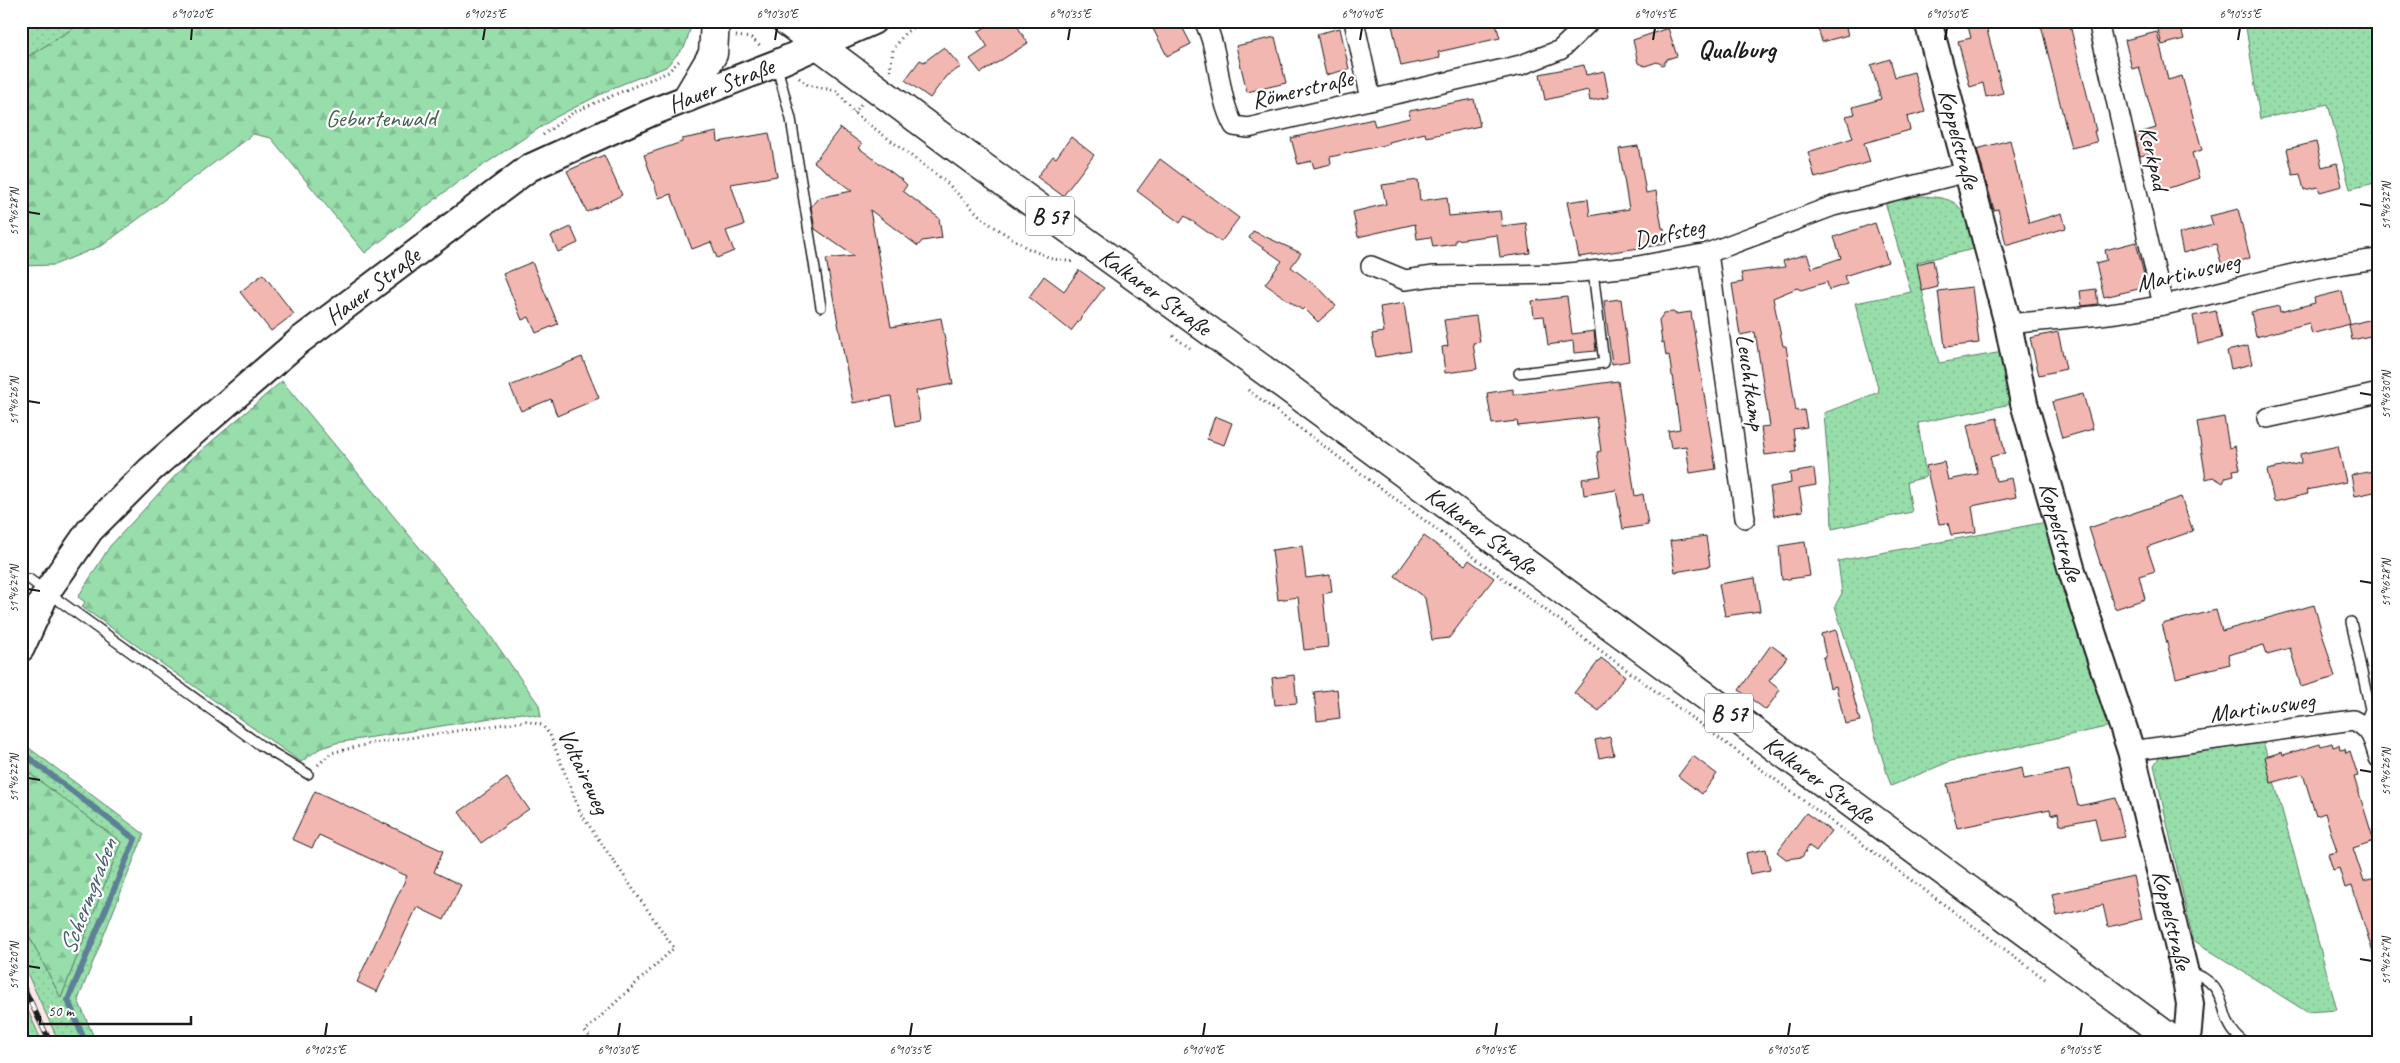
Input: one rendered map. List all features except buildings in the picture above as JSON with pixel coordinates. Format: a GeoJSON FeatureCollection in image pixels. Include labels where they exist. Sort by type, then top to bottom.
{"type":"FeatureCollection","features":[{"type":"Feature","properties":{"kind":"main road","name":"Kalkarer Straße"},"geometry":{"type":"LineString","coordinates":[[786,21],[954,146],[1283,384],[2175,1042]]}},
{"type":"Feature","properties":{"kind":"main road"},"geometry":{"type":"LineString","coordinates":[[687,98],[713,54],[714,27]]}},
{"type":"Feature","properties":{"kind":"street","name":"Hauer Straße"},"geometry":{"type":"LineString","coordinates":[[21,648],[37,586],[150,470],[299,341],[529,168],[650,112],[778,63],[873,21]]}},
{"type":"Feature","properties":{"kind":"street","name":"Römerstraße"},"geometry":{"type":"LineString","coordinates":[[1204,21],[1210,33],[1226,111],[1234,126],[1248,128],[1521,65],[1560,50],[1587,24],[1586,21]]}},
{"type":"Feature","properties":{"kind":"street","name":"Römerstraße"},"geometry":{"type":"LineString","coordinates":[[1354,21],[1371,99]]}},
{"type":"Feature","properties":{"kind":"street","name":"Koppelstraße"},"geometry":{"type":"LineString","coordinates":[[1928,21],[2008,324],[2024,403],[2072,571],[2131,751],[2184,969],[2190,1004],[2187,1042]]}},
{"type":"Feature","properties":{"kind":"street","name":"Kerkpad"},"geometry":{"type":"LineString","coordinates":[[2098,21],[2164,305]]}},
{"type":"Feature","properties":{"kind":"street","name":"Dorfsteg"},"geometry":{"type":"LineString","coordinates":[[1371,266],[1405,280],[1434,276],[1558,274],[1633,267],[1708,253],[1834,206],[1968,172]]}},
{"type":"Feature","properties":{"kind":"street","name":"Leuchtkamp"},"geometry":{"type":"LineString","coordinates":[[1708,253],[1745,518]]}},
{"type":"Feature","properties":{"kind":"street","name":"Martinusweg"},"geometry":{"type":"LineString","coordinates":[[2008,324],[2118,313],[2164,305],[2327,265],[2379,259]]}},
{"type":"Feature","properties":{"kind":"street"},"geometry":{"type":"LineString","coordinates":[[2267,418],[2379,393]]}},
{"type":"Feature","properties":{"kind":"street","name":"Martinusweg"},"geometry":{"type":"LineString","coordinates":[[2131,751],[2337,721],[2353,720],[2364,725]]}},
{"type":"Feature","properties":{"kind":"street"},"geometry":{"type":"LineString","coordinates":[[2364,725],[2372,736],[2379,758]]}},
{"type":"Feature","properties":{"kind":"lane"},"geometry":{"type":"LineString","coordinates":[[778,63],[791,119],[820,307]]}},
{"type":"Feature","properties":{"kind":"lane"},"geometry":{"type":"LineString","coordinates":[[1519,373],[1604,363],[1593,271]]}},
{"type":"Feature","properties":{"kind":"lane"},"geometry":{"type":"LineString","coordinates":[[37,586],[260,745],[308,774]]}},
{"type":"Feature","properties":{"kind":"lane"},"geometry":{"type":"LineString","coordinates":[[2351,622],[2370,709],[2364,725]]}},
{"type":"Feature","properties":{"kind":"lane"},"geometry":{"type":"LineString","coordinates":[[2184,969],[2202,975],[2212,982],[2234,1035],[2244,1042]]}},
{"type":"Feature","properties":{"kind":"path"},"geometry":{"type":"LineString","coordinates":[[714,27],[751,38],[778,63],[808,85],[838,91],[854,113],[946,182],[979,216],[990,224],[1027,248],[1053,258],[1077,263]]}},
{"type":"Feature","properties":{"kind":"path"},"geometry":{"type":"LineString","coordinates":[[1172,336],[1195,352]]}},
{"type":"Feature","properties":{"kind":"path"},"geometry":{"type":"LineString","coordinates":[[1241,385],[2051,983]]}},
{"type":"Feature","properties":{"kind":"path","name":"Voltaireweg"},"geometry":{"type":"LineString","coordinates":[[308,774],[331,753],[373,743],[526,720],[542,725],[550,735],[581,814],[674,948],[585,1031],[594,1042]]}},
{"type":"Feature","properties":{"kind":"shaded area"},"geometry":{"type":"Polygon","coordinates":[[[21,960],[59,1042],[42,1042],[21,995],[21,960]]]}},
{"type":"Feature","properties":{"kind":"green space"},"geometry":{"type":"Polygon","coordinates":[[[21,21],[85,21],[21,61],[21,21]]]}},
{"type":"Feature","properties":{"kind":"green space","name":"Geburtenwald"},"geometry":{"type":"Polygon","coordinates":[[[85,21],[691,21],[692,23],[685,46],[666,67],[615,87],[556,117],[458,182],[365,253],[271,138],[253,134],[103,245],[54,265],[21,266],[21,61],[85,21]]]}},
{"type":"Feature","properties":{"kind":"green space"},"geometry":{"type":"Polygon","coordinates":[[[2245,21],[2379,21],[2379,182],[2350,189],[2328,104],[2260,119],[2245,21]]]}},
{"type":"Feature","properties":{"kind":"green space"},"geometry":{"type":"Polygon","coordinates":[[[1917,196],[1945,199],[1959,207],[1964,214],[1974,249],[1917,262],[1939,363],[2003,352],[2016,403],[1918,423],[1926,477],[1907,482],[1912,512],[1832,529],[1824,413],[1879,392],[1855,303],[1911,292],[1885,202],[1917,196]]]}},
{"type":"Feature","properties":{"kind":"green space"},"geometry":{"type":"Polygon","coordinates":[[[282,381],[480,621],[539,705],[541,717],[522,713],[336,743],[319,749],[301,762],[82,607],[85,602],[78,597],[110,546],[189,461],[282,381]]]}},
{"type":"Feature","properties":{"kind":"green space"},"geometry":{"type":"Polygon","coordinates":[[[2047,522],[2111,726],[1951,761],[1891,786],[1835,606],[1842,593],[1838,561],[2047,522]]]}},
{"type":"Feature","properties":{"kind":"green space"},"geometry":{"type":"Polygon","coordinates":[[[2263,741],[2337,1010],[2307,1012],[2193,940],[2154,765],[2159,758],[2170,754],[2263,741]]]}},
{"type":"Feature","properties":{"kind":"green space"},"geometry":{"type":"Polygon","coordinates":[[[21,742],[144,834],[78,1000],[96,1042],[59,1042],[21,960],[21,920],[61,998],[120,842],[21,767],[21,742]]]}},
{"type":"Feature","properties":{"kind":"green space"},"geometry":{"type":"Polygon","coordinates":[[[21,767],[121,842],[61,998],[21,920],[21,767]]]}},
{"type":"Feature","properties":{"kind":"green space"},"geometry":{"type":"Polygon","coordinates":[[[21,995],[42,1042],[21,1042],[21,995]]]}},
{"type":"Feature","properties":{"kind":"waterway","name":"Schermgraben"},"geometry":{"type":"LineString","coordinates":[[21,752],[135,839],[68,1000],[85,1042]]}},
{"type":"Feature","properties":{"kind":"railway"},"geometry":{"type":"LineString","coordinates":[[21,982],[50,1042]]}},
{"type":"Feature","properties":{"kind":"district","name":"Qualburg"},"geometry":{"type":"Point","coordinates":[1737,49]}}]}
